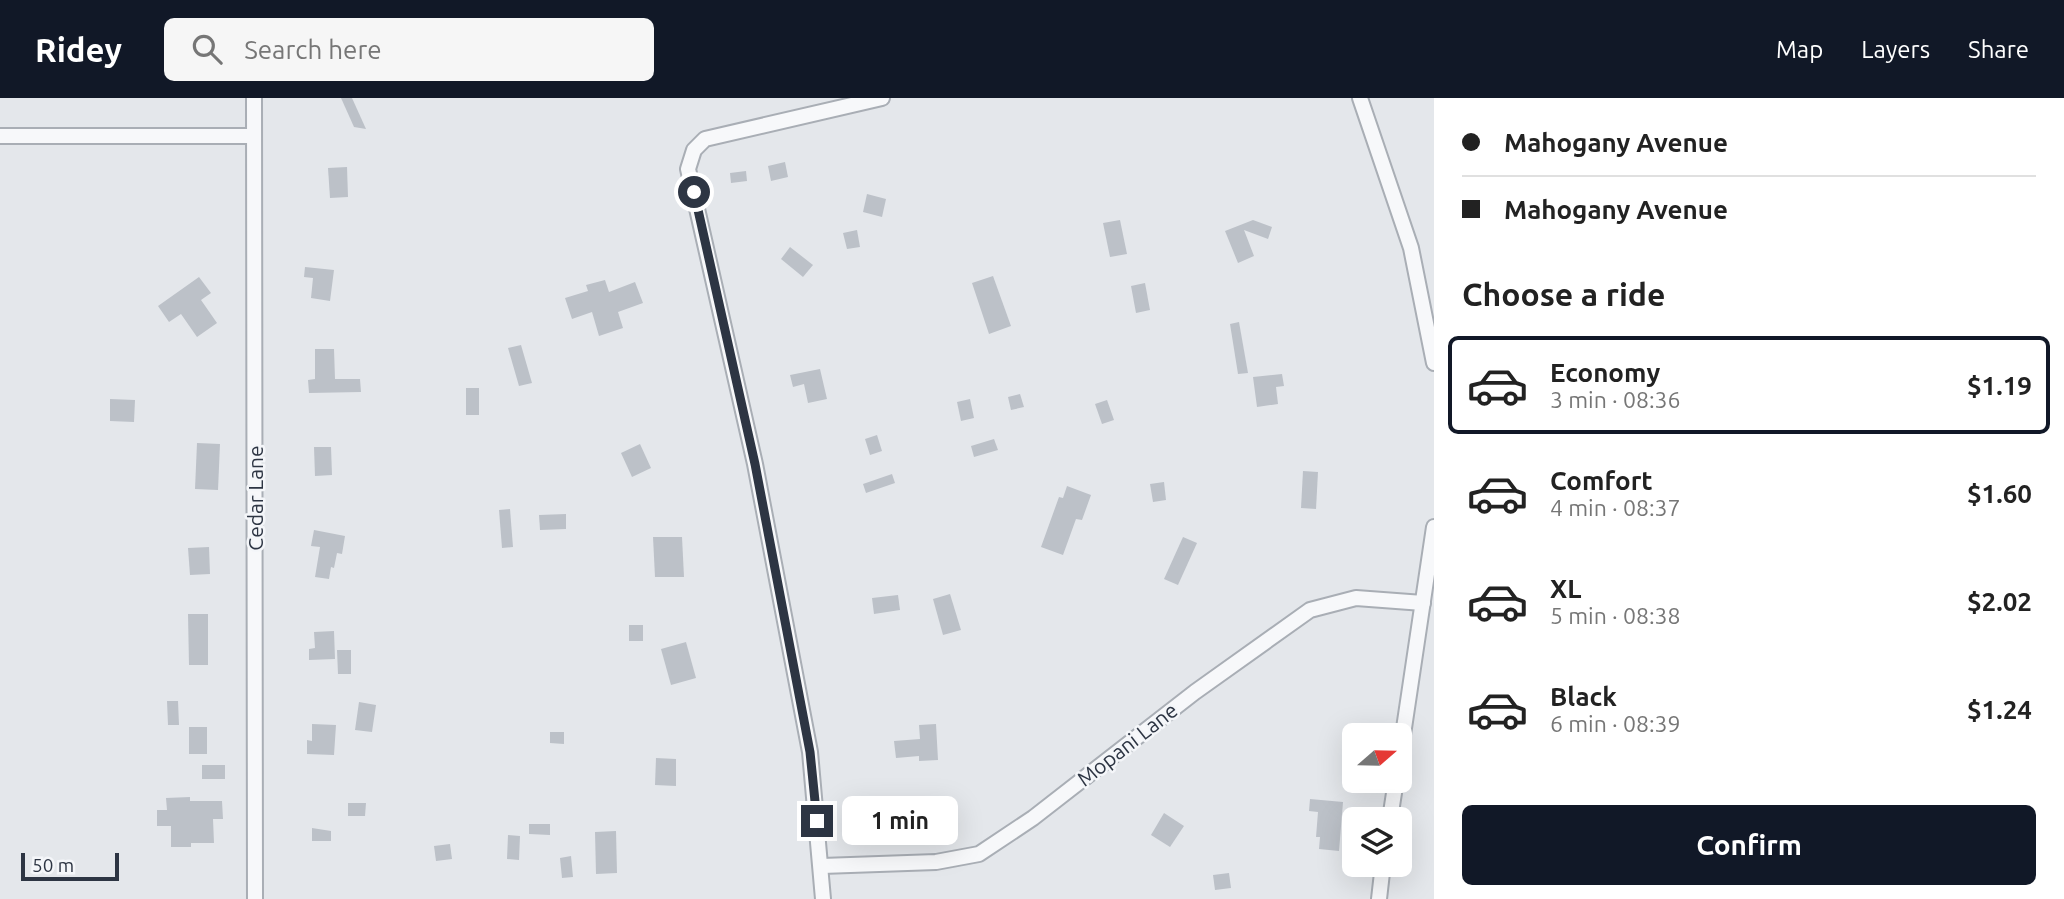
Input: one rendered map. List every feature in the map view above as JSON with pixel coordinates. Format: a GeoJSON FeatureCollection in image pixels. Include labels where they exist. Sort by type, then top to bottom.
{"type":"FeatureCollection","features":[{"type":"Feature","properties":{"kind":"street","name":"Cedar Lane"},"geometry":{"type":"LineString","coordinates":[[254,98],[255,899]]}},
{"type":"Feature","properties":{"kind":"street"},"geometry":{"type":"LineString","coordinates":[[823,899],[822,866],[807,739],[755,464],[688,169],[692,154],[705,139],[882,98]]}},
{"type":"Feature","properties":{"kind":"street"},"geometry":{"type":"LineString","coordinates":[[1360,98],[1410,248],[1434,363]]}},
{"type":"Feature","properties":{"kind":"street"},"geometry":{"type":"LineString","coordinates":[[0,136],[254,136]]}},
{"type":"Feature","properties":{"kind":"street"},"geometry":{"type":"LineString","coordinates":[[1405,723],[1434,527]]}},
{"type":"Feature","properties":{"kind":"street","name":"Mopani Lane"},"geometry":{"type":"LineString","coordinates":[[822,866],[936,862],[979,855],[1032,818],[1195,692],[1310,610],[1356,598],[1423,603]]}},
{"type":"Feature","properties":{"kind":"street"},"geometry":{"type":"LineString","coordinates":[[1379,899],[1382,877]]}},
{"type":"Feature","properties":{"kind":"building"},"geometry":{"type":"Polygon","coordinates":[[[341,98],[352,98],[366,129],[354,127],[341,98]]]}},
{"type":"Feature","properties":{"kind":"building"},"geometry":{"type":"Polygon","coordinates":[[[785,162],[788,177],[771,181],[768,166],[785,162]]]}},
{"type":"Feature","properties":{"kind":"building"},"geometry":{"type":"Polygon","coordinates":[[[347,167],[348,197],[330,198],[328,168],[347,167]]]}},
{"type":"Feature","properties":{"kind":"building"},"geometry":{"type":"Polygon","coordinates":[[[746,171],[747,181],[731,183],[730,173],[746,171]]]}},
{"type":"Feature","properties":{"kind":"building"},"geometry":{"type":"Polygon","coordinates":[[[867,194],[886,199],[882,217],[863,212],[867,194]]]}},
{"type":"Feature","properties":{"kind":"building"},"geometry":{"type":"Polygon","coordinates":[[[1120,220],[1127,254],[1110,257],[1103,223],[1120,220]]]}},
{"type":"Feature","properties":{"kind":"building"},"geometry":{"type":"Polygon","coordinates":[[[1253,220],[1272,227],[1268,239],[1244,230],[1254,256],[1238,263],[1225,231],[1253,220]]]}},
{"type":"Feature","properties":{"kind":"building"},"geometry":{"type":"Polygon","coordinates":[[[857,230],[860,247],[847,249],[843,233],[857,230]]]}},
{"type":"Feature","properties":{"kind":"building"},"geometry":{"type":"Polygon","coordinates":[[[790,247],[813,265],[803,277],[781,259],[790,247]]]}},
{"type":"Feature","properties":{"kind":"building"},"geometry":{"type":"Polygon","coordinates":[[[305,267],[334,270],[330,301],[311,298],[313,278],[304,277],[305,267]]]}},
{"type":"Feature","properties":{"kind":"building"},"geometry":{"type":"Polygon","coordinates":[[[993,276],[1011,326],[989,334],[972,283],[993,276]]]}},
{"type":"Feature","properties":{"kind":"building"},"geometry":{"type":"Polygon","coordinates":[[[199,277],[211,293],[201,300],[217,323],[197,337],[181,314],[169,322],[158,306],[199,277]]]}},
{"type":"Feature","properties":{"kind":"building"},"geometry":{"type":"Polygon","coordinates":[[[605,280],[609,292],[635,282],[643,303],[618,312],[623,328],[599,336],[592,312],[572,319],[565,298],[588,291],[586,285],[605,280]]]}},
{"type":"Feature","properties":{"kind":"building"},"geometry":{"type":"Polygon","coordinates":[[[1145,283],[1150,310],[1136,313],[1131,286],[1145,283]]]}},
{"type":"Feature","properties":{"kind":"building"},"geometry":{"type":"Polygon","coordinates":[[[1239,322],[1248,373],[1238,374],[1230,324],[1239,322]]]}},
{"type":"Feature","properties":{"kind":"building"},"geometry":{"type":"Polygon","coordinates":[[[521,345],[532,383],[519,386],[508,348],[521,345]]]}},
{"type":"Feature","properties":{"kind":"building"},"geometry":{"type":"Polygon","coordinates":[[[315,349],[334,349],[335,379],[360,379],[361,392],[309,393],[308,380],[315,379],[315,349]]]}},
{"type":"Feature","properties":{"kind":"building"},"geometry":{"type":"Polygon","coordinates":[[[820,369],[827,399],[808,403],[804,384],[793,387],[790,375],[820,369]]]}},
{"type":"Feature","properties":{"kind":"building"},"geometry":{"type":"Polygon","coordinates":[[[1282,374],[1284,386],[1276,387],[1278,404],[1257,407],[1253,377],[1282,374]]]}},
{"type":"Feature","properties":{"kind":"building"},"geometry":{"type":"Polygon","coordinates":[[[466,388],[479,388],[479,415],[466,415],[466,388]]]}},
{"type":"Feature","properties":{"kind":"building"},"geometry":{"type":"Polygon","coordinates":[[[1020,394],[1024,407],[1011,410],[1008,397],[1020,394]]]}},
{"type":"Feature","properties":{"kind":"building"},"geometry":{"type":"Polygon","coordinates":[[[110,399],[135,400],[134,422],[110,421],[110,399]]]}},
{"type":"Feature","properties":{"kind":"building"},"geometry":{"type":"Polygon","coordinates":[[[970,399],[974,418],[961,421],[957,402],[970,399]]]}},
{"type":"Feature","properties":{"kind":"building"},"geometry":{"type":"Polygon","coordinates":[[[1107,400],[1114,420],[1102,424],[1095,404],[1107,400]]]}},
{"type":"Feature","properties":{"kind":"building"},"geometry":{"type":"Polygon","coordinates":[[[877,435],[882,451],[870,455],[865,439],[877,435]]]}},
{"type":"Feature","properties":{"kind":"building"},"geometry":{"type":"Polygon","coordinates":[[[994,439],[998,450],[974,457],[971,446],[994,439]]]}},
{"type":"Feature","properties":{"kind":"building"},"geometry":{"type":"Polygon","coordinates":[[[197,443],[220,444],[218,490],[195,489],[197,443]]]}},
{"type":"Feature","properties":{"kind":"building"},"geometry":{"type":"Polygon","coordinates":[[[640,444],[651,468],[632,477],[621,453],[640,444]]]}},
{"type":"Feature","properties":{"kind":"building"},"geometry":{"type":"Polygon","coordinates":[[[314,447],[331,447],[332,475],[315,476],[314,447]]]}},
{"type":"Feature","properties":{"kind":"building"},"geometry":{"type":"Polygon","coordinates":[[[1303,471],[1318,472],[1316,509],[1301,508],[1303,471]]]}},
{"type":"Feature","properties":{"kind":"building"},"geometry":{"type":"Polygon","coordinates":[[[892,474],[895,483],[866,493],[863,484],[892,474]]]}},
{"type":"Feature","properties":{"kind":"building"},"geometry":{"type":"Polygon","coordinates":[[[1164,482],[1166,500],[1153,502],[1150,484],[1164,482]]]}},
{"type":"Feature","properties":{"kind":"building"},"geometry":{"type":"Polygon","coordinates":[[[1067,486],[1091,495],[1082,520],[1076,519],[1063,555],[1041,547],[1059,497],[1063,498],[1067,486]]]}},
{"type":"Feature","properties":{"kind":"building"},"geometry":{"type":"Polygon","coordinates":[[[510,509],[513,547],[502,548],[499,510],[510,509]]]}},
{"type":"Feature","properties":{"kind":"building"},"geometry":{"type":"Polygon","coordinates":[[[566,514],[566,529],[540,530],[539,515],[566,514]]]}},
{"type":"Feature","properties":{"kind":"building"},"geometry":{"type":"Polygon","coordinates":[[[314,530],[345,536],[342,554],[337,553],[329,579],[315,577],[320,547],[311,546],[314,530]]]}},
{"type":"Feature","properties":{"kind":"building"},"geometry":{"type":"Polygon","coordinates":[[[653,537],[682,537],[684,577],[655,577],[653,537]]]}},
{"type":"Feature","properties":{"kind":"building"},"geometry":{"type":"Polygon","coordinates":[[[1183,537],[1197,543],[1178,585],[1164,579],[1183,537]]]}},
{"type":"Feature","properties":{"kind":"building"},"geometry":{"type":"Polygon","coordinates":[[[209,547],[210,574],[190,575],[188,548],[209,547]]]}},
{"type":"Feature","properties":{"kind":"building"},"geometry":{"type":"Polygon","coordinates":[[[950,594],[961,630],[943,635],[933,599],[950,594]]]}},
{"type":"Feature","properties":{"kind":"building"},"geometry":{"type":"Polygon","coordinates":[[[898,595],[900,610],[874,614],[872,598],[898,595]]]}},
{"type":"Feature","properties":{"kind":"building"},"geometry":{"type":"Polygon","coordinates":[[[188,614],[208,614],[208,665],[189,665],[188,614]]]}},
{"type":"Feature","properties":{"kind":"building"},"geometry":{"type":"Polygon","coordinates":[[[629,625],[643,625],[643,641],[629,641],[629,625]]]}},
{"type":"Feature","properties":{"kind":"building"},"geometry":{"type":"Polygon","coordinates":[[[334,631],[335,659],[309,660],[309,649],[315,648],[314,632],[334,631]]]}},
{"type":"Feature","properties":{"kind":"building"},"geometry":{"type":"Polygon","coordinates":[[[686,642],[696,678],[671,685],[661,649],[686,642]]]}},
{"type":"Feature","properties":{"kind":"building"},"geometry":{"type":"Polygon","coordinates":[[[337,650],[351,650],[351,674],[338,674],[337,650]]]}},
{"type":"Feature","properties":{"kind":"building"},"geometry":{"type":"Polygon","coordinates":[[[167,701],[178,701],[179,725],[168,725],[167,701]]]}},
{"type":"Feature","properties":{"kind":"building"},"geometry":{"type":"Polygon","coordinates":[[[359,702],[376,705],[372,732],[355,730],[359,702]]]}},
{"type":"Feature","properties":{"kind":"building"},"geometry":{"type":"Polygon","coordinates":[[[312,724],[336,725],[334,755],[307,754],[307,740],[312,741],[312,724]]]}},
{"type":"Feature","properties":{"kind":"building"},"geometry":{"type":"Polygon","coordinates":[[[936,724],[938,760],[919,761],[919,756],[896,758],[894,741],[920,739],[919,725],[936,724]]]}},
{"type":"Feature","properties":{"kind":"building"},"geometry":{"type":"Polygon","coordinates":[[[189,727],[207,727],[207,754],[189,754],[189,727]]]}},
{"type":"Feature","properties":{"kind":"building"},"geometry":{"type":"Polygon","coordinates":[[[550,732],[564,732],[564,744],[550,743],[550,732]]]}},
{"type":"Feature","properties":{"kind":"building"},"geometry":{"type":"Polygon","coordinates":[[[656,758],[676,759],[676,786],[655,785],[656,758]]]}},
{"type":"Feature","properties":{"kind":"building"},"geometry":{"type":"Polygon","coordinates":[[[202,765],[225,765],[225,779],[202,779],[202,765]]]}},
{"type":"Feature","properties":{"kind":"building"},"geometry":{"type":"Polygon","coordinates":[[[190,797],[190,801],[222,801],[223,819],[213,819],[214,843],[191,843],[191,847],[171,847],[171,826],[157,826],[157,810],[167,810],[166,798],[190,797]]]}},
{"type":"Feature","properties":{"kind":"building"},"geometry":{"type":"Polygon","coordinates":[[[1310,799],[1343,802],[1339,851],[1319,849],[1320,837],[1316,837],[1318,812],[1309,811],[1310,799]]]}},
{"type":"Feature","properties":{"kind":"building"},"geometry":{"type":"Polygon","coordinates":[[[348,803],[366,803],[365,816],[348,816],[348,803]]]}},
{"type":"Feature","properties":{"kind":"building"},"geometry":{"type":"Polygon","coordinates":[[[1164,813],[1184,826],[1170,847],[1151,835],[1164,813]]]}},
{"type":"Feature","properties":{"kind":"building"},"geometry":{"type":"Polygon","coordinates":[[[529,824],[550,824],[550,835],[529,834],[529,824]]]}},
{"type":"Feature","properties":{"kind":"building"},"geometry":{"type":"Polygon","coordinates":[[[312,828],[331,831],[331,841],[312,841],[312,828]]]}},
{"type":"Feature","properties":{"kind":"building"},"geometry":{"type":"Polygon","coordinates":[[[616,831],[617,873],[596,874],[595,832],[616,831]]]}},
{"type":"Feature","properties":{"kind":"building"},"geometry":{"type":"Polygon","coordinates":[[[508,835],[520,836],[519,860],[507,859],[508,835]]]}},
{"type":"Feature","properties":{"kind":"building"},"geometry":{"type":"Polygon","coordinates":[[[450,844],[452,859],[436,861],[434,846],[450,844]]]}},
{"type":"Feature","properties":{"kind":"building"},"geometry":{"type":"Polygon","coordinates":[[[571,856],[573,877],[562,878],[560,858],[571,856]]]}},
{"type":"Feature","properties":{"kind":"building"},"geometry":{"type":"Polygon","coordinates":[[[1229,873],[1231,888],[1215,890],[1213,875],[1229,873]]]}},
{"type":"Feature","properties":{"kind":"route"},"geometry":{"type":"LineString","coordinates":[[694,192],[755,464],[810,752],[817,821]]}}]}
